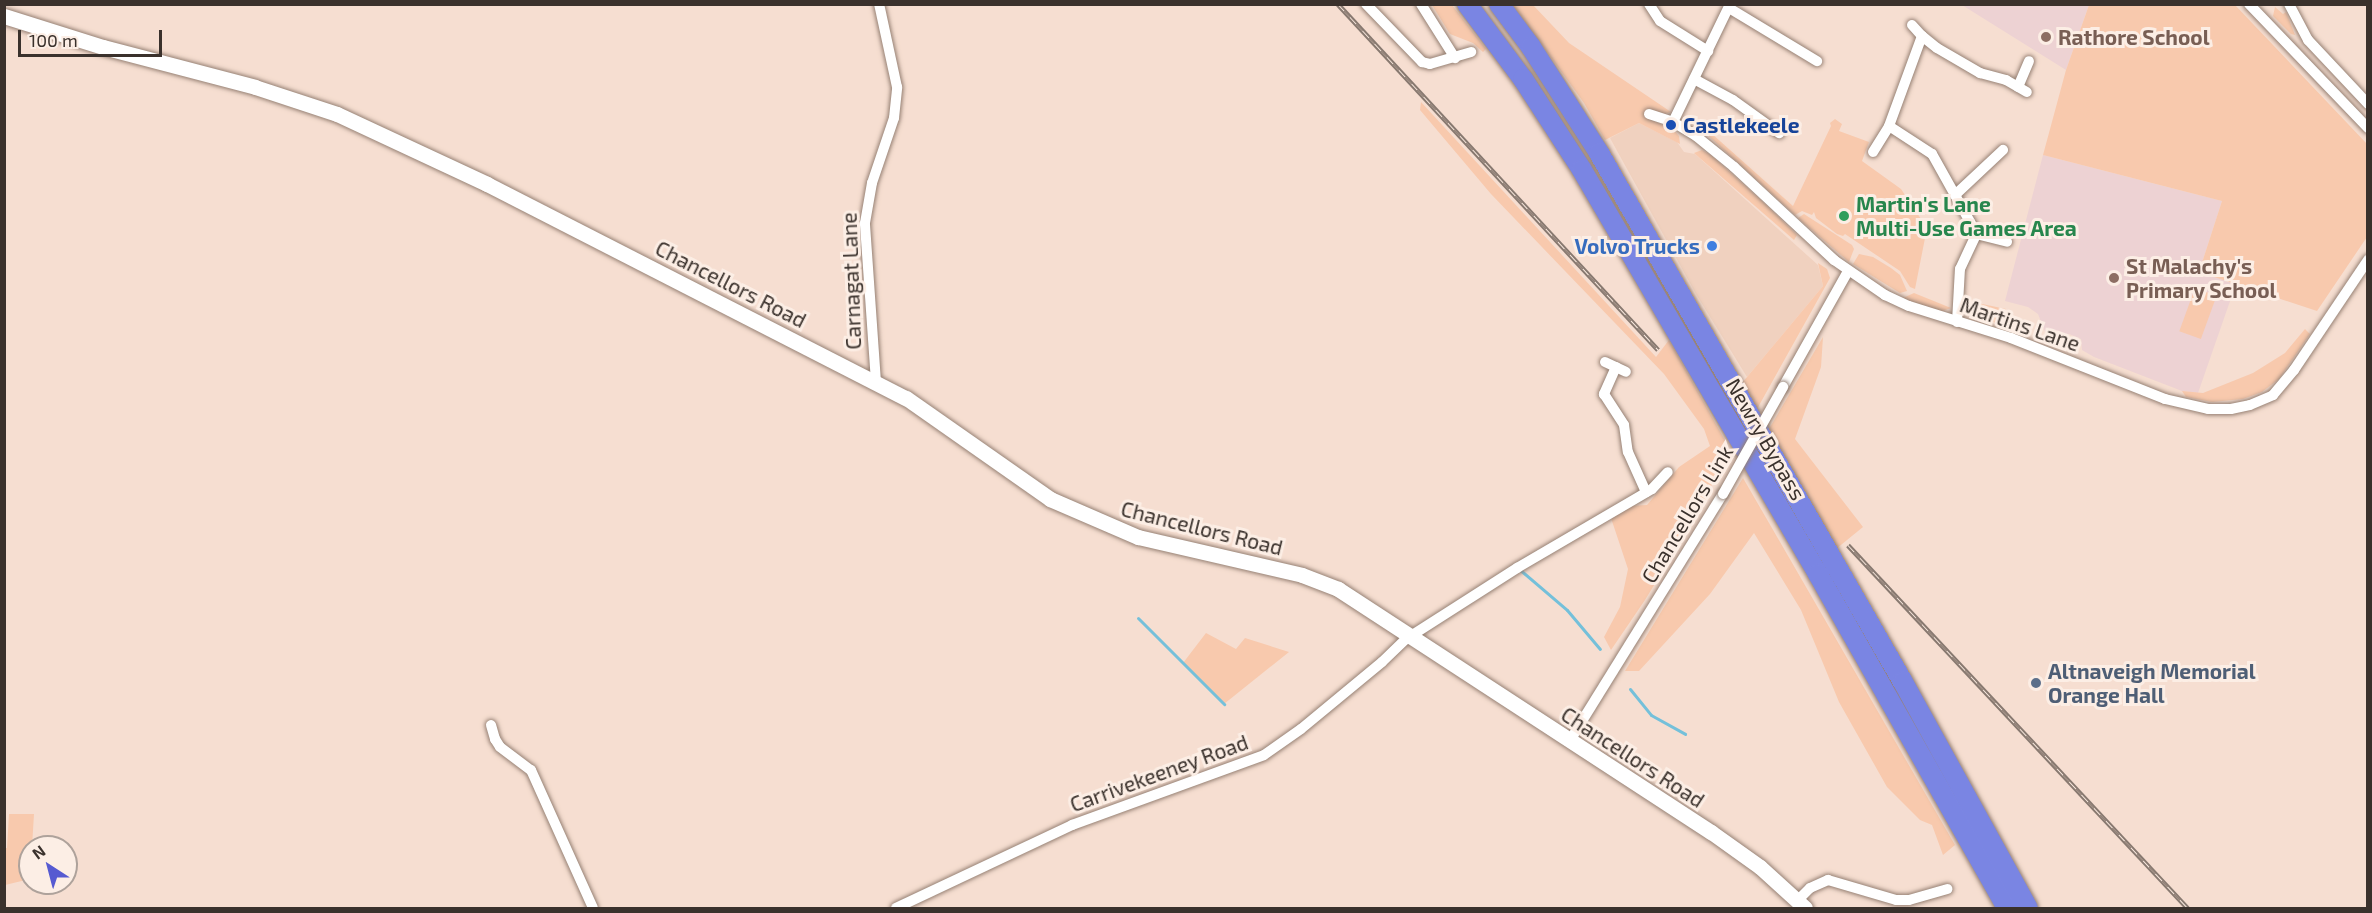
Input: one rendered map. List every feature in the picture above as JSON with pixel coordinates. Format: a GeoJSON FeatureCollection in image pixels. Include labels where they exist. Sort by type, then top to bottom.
{"type":"FeatureCollection","features":[{"type":"Feature","properties":{"kind":"highway","name":"Newry Bypass"},"geometry":{"type":"LineString","coordinates":[[1467,4],[1523,79],[1582,170],[1818,574],[2007,909]]}},
{"type":"Feature","properties":{"kind":"highway","name":"Newry Bypass"},"geometry":{"type":"LineString","coordinates":[[1499,4],[1544,66],[1599,153],[1897,673],[2028,909]]}},
{"type":"Feature","properties":{"kind":"street","name":"Carnagat Lane"},"geometry":{"type":"LineString","coordinates":[[876,382],[865,223],[870,193],[894,118],[897,87],[879,4]]}},
{"type":"Feature","properties":{"kind":"street"},"geometry":{"type":"LineString","coordinates":[[1366,4],[1422,62],[1430,64],[1471,52]]}},
{"type":"Feature","properties":{"kind":"street"},"geometry":{"type":"LineString","coordinates":[[1421,4],[1455,58]]}},
{"type":"Feature","properties":{"kind":"street"},"geometry":{"type":"LineString","coordinates":[[1649,4],[1660,21],[1708,51]]}},
{"type":"Feature","properties":{"kind":"street"},"geometry":{"type":"LineString","coordinates":[[2289,4],[2308,40],[2367,104]]}},
{"type":"Feature","properties":{"kind":"street"},"geometry":{"type":"LineString","coordinates":[[1673,122],[1730,6],[1817,61]]}},
{"type":"Feature","properties":{"kind":"street"},"geometry":{"type":"LineString","coordinates":[[2256,7],[2367,128]]}},
{"type":"Feature","properties":{"kind":"street","name":"Chancellors Road"},"geometry":{"type":"LineString","coordinates":[[4,16],[103,47],[255,87],[337,114],[487,184],[876,382],[933,415],[1050,499],[1138,537],[1302,575],[1352,596],[1569,742],[1730,845],[1801,905],[1810,888],[1828,880],[1896,900],[1909,900],[1947,889]]}},
{"type":"Feature","properties":{"kind":"street"},"geometry":{"type":"LineString","coordinates":[[1912,26],[1937,48],[1980,73],[2006,80],[2023,90],[2029,61]]}},
{"type":"Feature","properties":{"kind":"street"},"geometry":{"type":"LineString","coordinates":[[1873,152],[1889,126],[1922,36]]}},
{"type":"Feature","properties":{"kind":"street"},"geometry":{"type":"LineString","coordinates":[[1694,79],[1733,100],[1779,133]]}},
{"type":"Feature","properties":{"kind":"street","name":"Martins Lane"},"geometry":{"type":"LineString","coordinates":[[1649,114],[1673,122],[1690,132],[1734,166],[1790,221],[1848,271],[1909,306],[2011,338],[2165,399],[2208,409],[2231,409],[2260,402],[2273,395],[2284,384],[2366,263]]}},
{"type":"Feature","properties":{"kind":"street"},"geometry":{"type":"LineString","coordinates":[[1889,126],[1932,154],[1976,234],[2007,243]]}},
{"type":"Feature","properties":{"kind":"street"},"geometry":{"type":"LineString","coordinates":[[1955,195],[2003,150]]}},
{"type":"Feature","properties":{"kind":"street"},"geometry":{"type":"LineString","coordinates":[[1957,322],[1960,269],[1976,234]]}},
{"type":"Feature","properties":{"kind":"street","name":"Chancellors Link"},"geometry":{"type":"LineString","coordinates":[[1569,742],[1723,494],[1848,271]]}},
{"type":"Feature","properties":{"kind":"street"},"geometry":{"type":"LineString","coordinates":[[1605,362],[1621,369],[1604,394],[1624,425],[1628,452],[1646,492]]}},
{"type":"Feature","properties":{"kind":"street"},"geometry":{"type":"LineString","coordinates":[[1412,636],[1470,597],[1646,492],[1668,472]]}},
{"type":"Feature","properties":{"kind":"street","name":"Carrivekeeney Road"},"geometry":{"type":"LineString","coordinates":[[896,909],[1072,825],[1264,755],[1301,729],[1412,636]]}},
{"type":"Feature","properties":{"kind":"street"},"geometry":{"type":"LineString","coordinates":[[491,725],[500,747],[531,770],[593,909]]}},
{"type":"Feature","properties":{"kind":"shaded area"},"geometry":{"type":"Polygon","coordinates":[[[1432,5],[1452,5],[1486,49],[1483,52],[1473,43],[1450,34],[1432,5]]]}},
{"type":"Feature","properties":{"kind":"shaded area"},"geometry":{"type":"Polygon","coordinates":[[[1513,5],[1533,5],[1569,43],[1671,112],[1665,114],[1648,111],[1644,117],[1673,129],[1679,136],[1680,144],[1639,123],[1605,140],[1584,103],[1513,5]]]}},
{"type":"Feature","properties":{"kind":"shaded area","name":"Rathore School"},"geometry":{"type":"Polygon","coordinates":[[[1962,5],[2089,5],[2066,70],[1962,5]]]}},
{"type":"Feature","properties":{"kind":"shaded area"},"geometry":{"type":"Polygon","coordinates":[[[2089,5],[2235,5],[2367,144],[2367,237],[2317,311],[2199,272],[2222,201],[2043,155],[2066,70],[2089,5]]]}},
{"type":"Feature","properties":{"kind":"shaded area"},"geometry":{"type":"Polygon","coordinates":[[[2275,7],[2283,14],[2286,12],[2295,35],[2291,34],[2273,16],[2275,7]]]}},
{"type":"Feature","properties":{"kind":"shaded area"},"geometry":{"type":"Polygon","coordinates":[[[1421,102],[1656,357],[1669,340],[1727,444],[1706,500],[1645,600],[1611,650],[1604,637],[1620,607],[1628,569],[1611,518],[1629,506],[1647,505],[1679,467],[1710,446],[1704,429],[1664,374],[1491,194],[1420,110],[1421,102]]]}},
{"type":"Feature","properties":{"kind":"shaded area"},"geometry":{"type":"Polygon","coordinates":[[[1693,117],[1793,206],[1831,126],[1830,123],[1835,119],[1842,124],[1839,131],[1869,142],[1862,161],[1901,189],[1927,228],[1915,289],[1910,287],[1900,271],[1845,234],[1843,236],[1837,234],[1816,218],[1814,212],[1812,215],[1802,211],[1795,215],[1702,130],[1693,117]]]}},
{"type":"Feature","properties":{"kind":"shaded area"},"geometry":{"type":"Polygon","coordinates":[[[1639,123],[1677,142],[1684,152],[1695,154],[1818,265],[1823,286],[1747,377],[1696,294],[1610,138],[1639,123]]]}},
{"type":"Feature","properties":{"kind":"shaded area"},"geometry":{"type":"Polygon","coordinates":[[[1702,150],[1711,155],[1797,235],[1794,240],[1694,153],[1702,150]]]}},
{"type":"Feature","properties":{"kind":"shaded area","name":"St Malachy's Primary School"},"geometry":{"type":"Polygon","coordinates":[[[2043,155],[2222,201],[2199,272],[2236,284],[2198,393],[2182,391],[2094,357],[2082,350],[2081,339],[2069,334],[2056,343],[2047,337],[2038,314],[2028,307],[2005,301],[2043,155]]]}},
{"type":"Feature","properties":{"kind":"shaded area"},"geometry":{"type":"Polygon","coordinates":[[[1804,214],[1852,245],[1854,249],[1849,262],[1798,218],[1804,214]]]}},
{"type":"Feature","properties":{"kind":"shaded area"},"geometry":{"type":"Polygon","coordinates":[[[1859,254],[1873,257],[1891,268],[1900,275],[1907,291],[1900,293],[1853,264],[1859,254]]]}},
{"type":"Feature","properties":{"kind":"shaded area"},"geometry":{"type":"Polygon","coordinates":[[[1818,263],[1827,269],[1830,278],[1757,409],[1742,383],[1823,286],[1818,263]]]}},
{"type":"Feature","properties":{"kind":"shaded area"},"geometry":{"type":"Polygon","coordinates":[[[2195,288],[2217,296],[2201,339],[2179,331],[2195,288]]]}},
{"type":"Feature","properties":{"kind":"shaded area"},"geometry":{"type":"Polygon","coordinates":[[[1914,293],[1951,308],[1940,312],[1903,298],[1914,293]]]}},
{"type":"Feature","properties":{"kind":"shaded area"},"geometry":{"type":"Polygon","coordinates":[[[1968,301],[2006,309],[1998,324],[1969,312],[1968,301]]]}},
{"type":"Feature","properties":{"kind":"shaded area"},"geometry":{"type":"Polygon","coordinates":[[[2305,329],[2310,334],[2279,379],[2262,392],[2243,399],[2212,402],[2186,397],[2182,391],[2203,393],[2253,373],[2285,353],[2305,329]]]}},
{"type":"Feature","properties":{"kind":"shaded area"},"geometry":{"type":"Polygon","coordinates":[[[1823,337],[1821,367],[1795,439],[1863,527],[1836,549],[1766,434],[1823,337]]]}},
{"type":"Feature","properties":{"kind":"shaded area"},"geometry":{"type":"Polygon","coordinates":[[[1743,478],[1955,845],[1943,855],[1932,825],[1920,820],[1887,787],[1839,702],[1801,610],[1754,533],[1710,594],[1639,671],[1625,671],[1743,478]]]}},
{"type":"Feature","properties":{"kind":"shaded area"},"geometry":{"type":"Polygon","coordinates":[[[1206,633],[1236,649],[1245,638],[1289,652],[1224,704],[1183,663],[1206,633]]]}},
{"type":"Feature","properties":{"kind":"shaded area"},"geometry":{"type":"Polygon","coordinates":[[[9,814],[34,814],[33,835],[18,835],[18,882],[5,885],[5,848],[7,848],[9,814]]]}},
{"type":"Feature","properties":{"kind":"waterway"},"geometry":{"type":"LineString","coordinates":[[1519,569],[1567,610],[1600,649]]}},
{"type":"Feature","properties":{"kind":"waterway"},"geometry":{"type":"LineString","coordinates":[[1138,618],[1224,704]]}},
{"type":"Feature","properties":{"kind":"waterway"},"geometry":{"type":"LineString","coordinates":[[1630,689],[1651,715],[1685,734]]}},
{"type":"Feature","properties":{"kind":"railway"},"geometry":{"type":"LineString","coordinates":[[1338,4],[1658,350]]}},
{"type":"Feature","properties":{"kind":"railway"},"geometry":{"type":"LineString","coordinates":[[1848,545],[2188,908]]}},
{"type":"Feature","properties":{"kind":"place","name":"Rathore School"},"geometry":{"type":"Point","coordinates":[2046,37]}},
{"type":"Feature","properties":{"kind":"place","name":"Castlekeele"},"geometry":{"type":"Point","coordinates":[1671,125]}},
{"type":"Feature","properties":{"kind":"place","name":"Martin's Lane Multi-Use Games Area"},"geometry":{"type":"Point","coordinates":[1844,216]}},
{"type":"Feature","properties":{"kind":"place","name":"Volvo Trucks"},"geometry":{"type":"Point","coordinates":[1712,246]}},
{"type":"Feature","properties":{"kind":"place","name":"St Malachy's Primary School"},"geometry":{"type":"Point","coordinates":[2114,278]}},
{"type":"Feature","properties":{"kind":"place","name":"Altnaveigh Memorial Orange Hall"},"geometry":{"type":"Point","coordinates":[2036,683]}}]}
